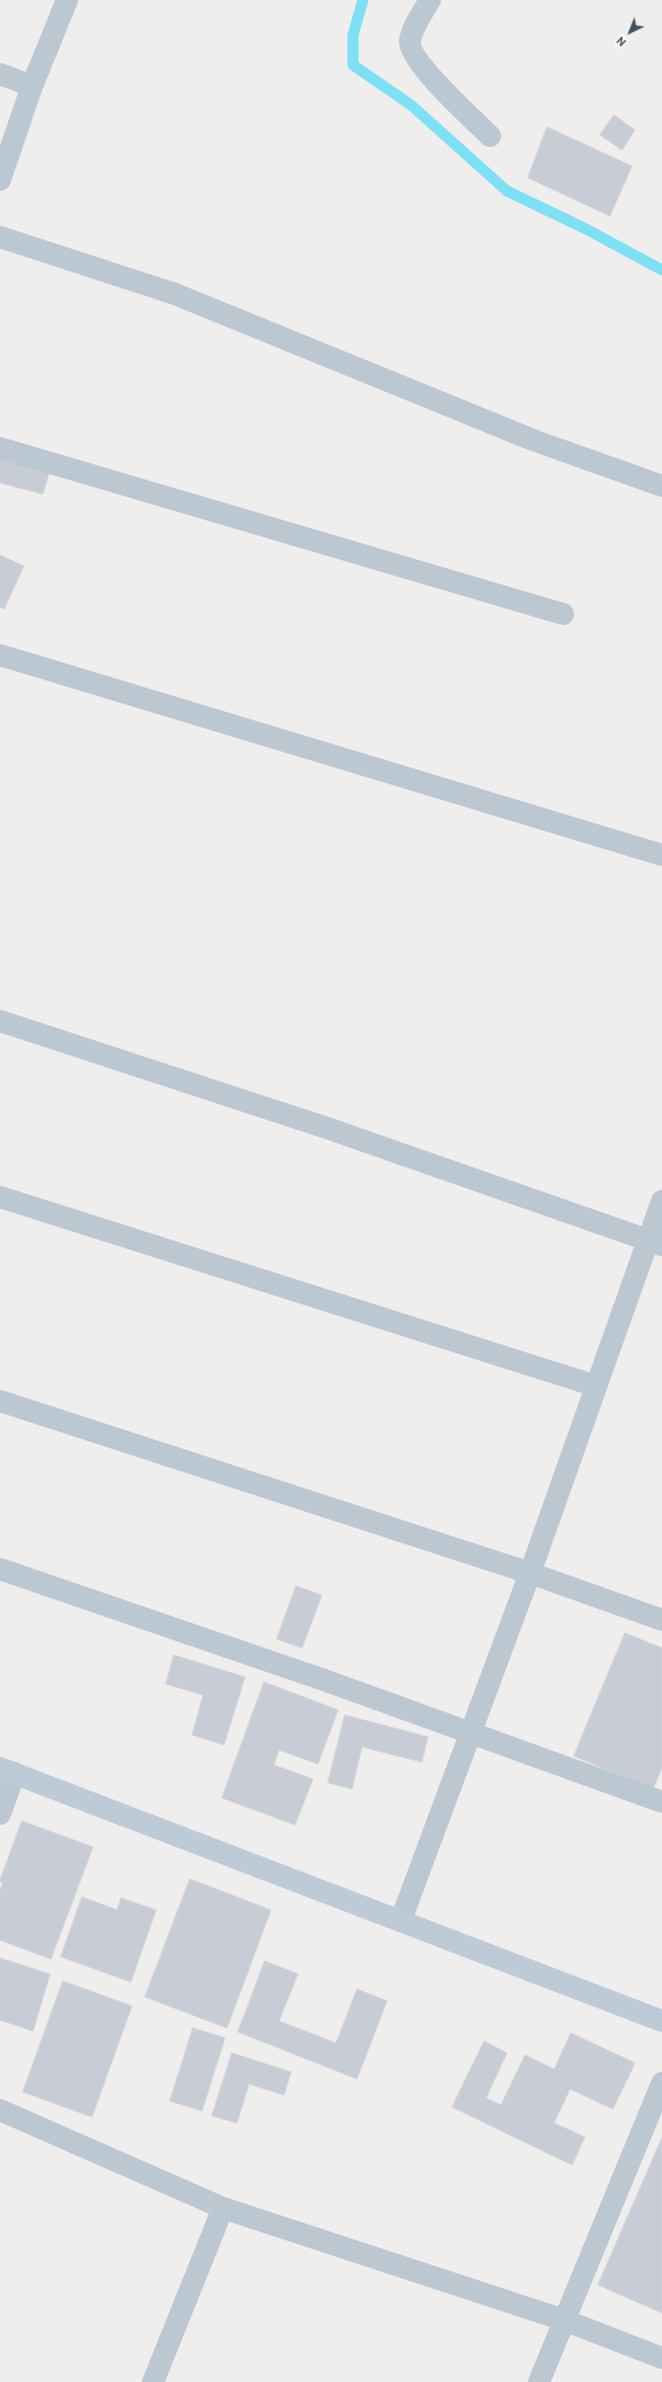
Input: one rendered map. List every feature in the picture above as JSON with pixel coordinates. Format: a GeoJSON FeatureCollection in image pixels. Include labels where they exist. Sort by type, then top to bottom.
{"type":"FeatureCollection","features":[{"type":"Feature","properties":{"kind":"street"},"geometry":{"type":"LineString","coordinates":[[0,180],[32,86],[67,0]]}},
{"type":"Feature","properties":{"kind":"street"},"geometry":{"type":"LineString","coordinates":[[430,0],[419,19],[410,42],[413,53],[432,78],[490,136]]}},
{"type":"Feature","properties":{"kind":"street"},"geometry":{"type":"LineString","coordinates":[[0,74],[32,86]]}},
{"type":"Feature","properties":{"kind":"street"},"geometry":{"type":"LineString","coordinates":[[0,237],[176,294],[533,440],[662,486]]}},
{"type":"Feature","properties":{"kind":"street"},"geometry":{"type":"LineString","coordinates":[[0,448],[563,614]]}},
{"type":"Feature","properties":{"kind":"street"},"geometry":{"type":"LineString","coordinates":[[0,654],[662,856]]}},
{"type":"Feature","properties":{"kind":"street"},"geometry":{"type":"LineString","coordinates":[[0,1021],[327,1128],[655,1242]]}},
{"type":"Feature","properties":{"kind":"street"},"geometry":{"type":"LineString","coordinates":[[0,1196],[596,1386]]}},
{"type":"Feature","properties":{"kind":"street"},"geometry":{"type":"LineString","coordinates":[[401,1920],[472,1734],[596,1386],[655,1242],[662,1200]]}},
{"type":"Feature","properties":{"kind":"street"},"geometry":{"type":"LineString","coordinates":[[0,1401],[530,1573],[662,1620]]}},
{"type":"Feature","properties":{"kind":"street"},"geometry":{"type":"LineString","coordinates":[[0,1569],[147,1618],[662,1802]]}},
{"type":"Feature","properties":{"kind":"street"},"geometry":{"type":"LineString","coordinates":[[0,1814],[8,1771],[662,2021]]}},
{"type":"Feature","properties":{"kind":"street"},"geometry":{"type":"LineString","coordinates":[[539,2382],[662,2083]]}},
{"type":"Feature","properties":{"kind":"street"},"geometry":{"type":"LineString","coordinates":[[0,2110],[223,2208],[564,2320],[662,2358]]}},
{"type":"Feature","properties":{"kind":"street"},"geometry":{"type":"LineString","coordinates":[[153,2382],[223,2208]]}},
{"type":"Feature","properties":{"kind":"building"},"geometry":{"type":"Polygon","coordinates":[[[614,115],[635,130],[622,150],[600,135],[614,115]]]}},
{"type":"Feature","properties":{"kind":"building"},"geometry":{"type":"Polygon","coordinates":[[[547,127],[632,166],[610,216],[528,178],[547,127]]]}},
{"type":"Feature","properties":{"kind":"building"},"geometry":{"type":"Polygon","coordinates":[[[0,456],[50,469],[43,494],[0,483],[0,456]]]}},
{"type":"Feature","properties":{"kind":"building"},"geometry":{"type":"Polygon","coordinates":[[[0,555],[24,566],[4,609],[0,607],[0,555]]]}},
{"type":"Feature","properties":{"kind":"building"},"geometry":{"type":"Polygon","coordinates":[[[296,1586],[322,1595],[302,1648],[277,1639],[296,1586]]]}},
{"type":"Feature","properties":{"kind":"building"},"geometry":{"type":"Polygon","coordinates":[[[625,1633],[662,1648],[662,1768],[653,1789],[574,1756],[625,1633]]]}},
{"type":"Feature","properties":{"kind":"building"},"geometry":{"type":"Polygon","coordinates":[[[174,1655],[245,1677],[224,1745],[192,1735],[203,1695],[166,1684],[174,1655]]]}},
{"type":"Feature","properties":{"kind":"building"},"geometry":{"type":"Polygon","coordinates":[[[264,1682],[338,1710],[318,1764],[279,1750],[274,1765],[313,1779],[295,1825],[222,1798],[264,1682]]]}},
{"type":"Feature","properties":{"kind":"building"},"geometry":{"type":"Polygon","coordinates":[[[345,1715],[428,1737],[422,1762],[362,1747],[352,1789],[328,1783],[345,1715]]]}},
{"type":"Feature","properties":{"kind":"building"},"geometry":{"type":"Polygon","coordinates":[[[22,1821],[93,1847],[51,1959],[0,1940],[0,1890],[3,1883],[0,1881],[22,1821]]]}},
{"type":"Feature","properties":{"kind":"building"},"geometry":{"type":"Polygon","coordinates":[[[190,1879],[271,1910],[227,2028],[145,1997],[190,1879]]]}},
{"type":"Feature","properties":{"kind":"building"},"geometry":{"type":"Polygon","coordinates":[[[82,1897],[117,1910],[121,1898],[156,1910],[131,1982],[61,1957],[82,1897]]]}},
{"type":"Feature","properties":{"kind":"building"},"geometry":{"type":"Polygon","coordinates":[[[0,1958],[50,1974],[33,2031],[0,2020],[0,1958]]]}},
{"type":"Feature","properties":{"kind":"building"},"geometry":{"type":"Polygon","coordinates":[[[265,1961],[298,1974],[279,2021],[336,2043],[357,1989],[387,2001],[357,2079],[238,2032],[265,1961]]]}},
{"type":"Feature","properties":{"kind":"building"},"geometry":{"type":"Polygon","coordinates":[[[63,1981],[132,2006],[92,2117],[23,2092],[63,1981]]]}},
{"type":"Feature","properties":{"kind":"building"},"geometry":{"type":"Polygon","coordinates":[[[193,2028],[225,2038],[202,2111],[170,2101],[193,2028]]]}},
{"type":"Feature","properties":{"kind":"building"},"geometry":{"type":"Polygon","coordinates":[[[571,2033],[635,2063],[613,2109],[570,2089],[554,2123],[585,2137],[572,2165],[452,2107],[484,2041],[507,2053],[486,2098],[501,2105],[525,2055],[554,2069],[571,2033]]]}},
{"type":"Feature","properties":{"kind":"building"},"geometry":{"type":"Polygon","coordinates":[[[232,2053],[291,2072],[284,2095],[249,2084],[237,2123],[212,2116],[232,2053]]]}},
{"type":"Feature","properties":{"kind":"building"},"geometry":{"type":"Polygon","coordinates":[[[662,2138],[662,2313],[598,2285],[662,2138]]]}},
{"type":"Feature","properties":{"kind":"waterway"},"geometry":{"type":"LineString","coordinates":[[363,0],[353,35],[353,65],[411,105],[507,191],[586,229],[662,270]]}}]}
